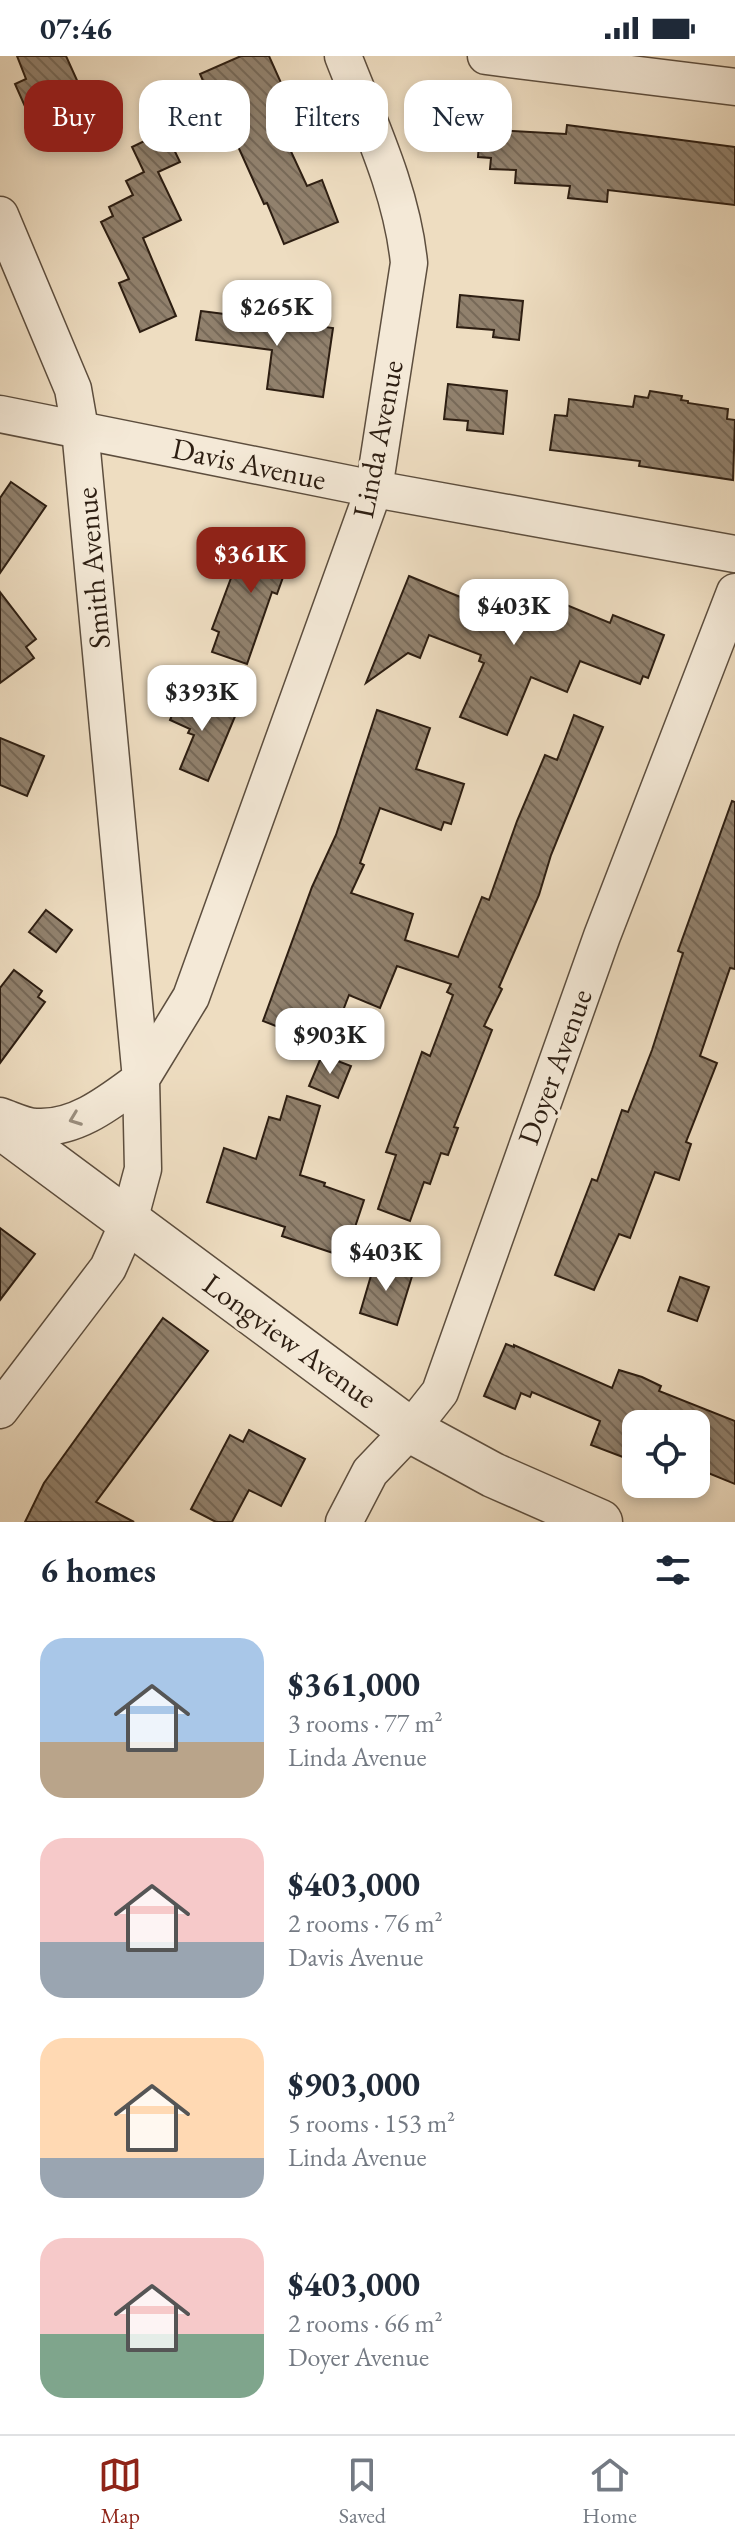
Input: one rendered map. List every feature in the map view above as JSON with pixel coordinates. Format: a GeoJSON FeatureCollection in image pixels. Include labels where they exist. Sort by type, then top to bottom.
{"type":"FeatureCollection","features":[{"type":"Feature","properties":{"kind":"street","name":"Linda Avenue"},"geometry":{"type":"LineString","coordinates":[[0,1116],[34,1128],[75,1120],[99,1108],[141,1079],[191,997],[374,489],[409,263],[406,236],[393,191],[343,56]]}},
{"type":"Feature","properties":{"kind":"street"},"geometry":{"type":"LineString","coordinates":[[486,56],[735,87]]}},
{"type":"Feature","properties":{"kind":"street","name":"Smith Avenue"},"geometry":{"type":"LineString","coordinates":[[0,215],[73,389],[80,429],[141,1079]]}},
{"type":"Feature","properties":{"kind":"street","name":"Davis Avenue"},"geometry":{"type":"LineString","coordinates":[[0,414],[374,489],[735,554]]}},
{"type":"Feature","properties":{"kind":"street","name":"Doyer Avenue"},"geometry":{"type":"LineString","coordinates":[[344,1522],[370,1472],[410,1430],[440,1392],[602,936],[735,592]]}},
{"type":"Feature","properties":{"kind":"street"},"geometry":{"type":"LineString","coordinates":[[0,1410],[108,1268],[129,1221],[143,1169],[141,1079]]}},
{"type":"Feature","properties":{"kind":"street","name":"Longview Avenue"},"geometry":{"type":"LineString","coordinates":[[0,1126],[410,1430],[493,1475],[600,1522]]}},
{"type":"Feature","properties":{"kind":"building"},"geometry":{"type":"Polygon","coordinates":[[[17,56],[66,56],[77,80],[24,80],[24,104],[15,84],[26,79],[17,56]]]}},
{"type":"Feature","properties":{"kind":"building"},"geometry":{"type":"Polygon","coordinates":[[[241,56],[269,56],[280,80],[266,80],[266,152],[291,152],[307,186],[322,180],[338,222],[284,244],[241,152],[250,152],[250,80],[203,80],[200,74],[241,56]]]}},
{"type":"Feature","properties":{"kind":"building"},"geometry":{"type":"Polygon","coordinates":[[[567,125],[735,147],[735,205],[608,190],[607,202],[568,198],[570,186],[515,183],[516,170],[490,169],[491,158],[478,157],[478,152],[512,152],[512,131],[566,134],[567,125]]]}},
{"type":"Feature","properties":{"kind":"building"},"geometry":{"type":"Polygon","coordinates":[[[139,144],[139,152],[175,152],[180,162],[158,172],[181,220],[143,238],[176,316],[140,332],[119,283],[129,279],[101,222],[113,216],[109,207],[133,195],[126,181],[144,172],[132,147],[139,144]]]}},
{"type":"Feature","properties":{"kind":"building"},"geometry":{"type":"Polygon","coordinates":[[[460,295],[523,301],[519,340],[493,337],[494,330],[457,327],[460,295]]]}},
{"type":"Feature","properties":{"kind":"building"},"geometry":{"type":"Polygon","coordinates":[[[201,311],[333,328],[323,397],[267,389],[272,350],[196,340],[201,311]]]}},
{"type":"Feature","properties":{"kind":"building"},"geometry":{"type":"Polygon","coordinates":[[[448,384],[507,391],[503,434],[467,430],[468,421],[444,419],[448,384]]]}},
{"type":"Feature","properties":{"kind":"building"},"geometry":{"type":"Polygon","coordinates":[[[650,391],[682,396],[681,400],[688,403],[728,409],[727,419],[735,420],[733,480],[639,466],[640,461],[550,450],[555,415],[567,416],[569,399],[633,407],[635,396],[648,398],[650,391]]]}},
{"type":"Feature","properties":{"kind":"building"},"geometry":{"type":"Polygon","coordinates":[[[11,482],[46,506],[0,573],[0,498],[11,482]]]}},
{"type":"Feature","properties":{"kind":"building"},"geometry":{"type":"Polygon","coordinates":[[[268,531],[296,541],[277,594],[272,592],[247,664],[212,652],[219,632],[212,629],[246,538],[264,544],[268,531]]]}},
{"type":"Feature","properties":{"kind":"building"},"geometry":{"type":"Polygon","coordinates":[[[409,576],[475,603],[486,606],[487,602],[547,624],[557,601],[610,623],[613,615],[664,635],[648,678],[643,676],[640,684],[580,661],[567,692],[531,677],[507,735],[460,717],[484,663],[479,661],[481,655],[429,635],[420,658],[408,653],[366,683],[409,576]]]}},
{"type":"Feature","properties":{"kind":"building"},"geometry":{"type":"Polygon","coordinates":[[[0,592],[36,639],[26,647],[34,658],[0,683],[0,592]]]}},
{"type":"Feature","properties":{"kind":"building"},"geometry":{"type":"Polygon","coordinates":[[[182,692],[236,714],[208,781],[180,769],[194,735],[188,733],[190,729],[170,720],[182,692]]]}},
{"type":"Feature","properties":{"kind":"building"},"geometry":{"type":"Polygon","coordinates":[[[377,710],[430,728],[416,769],[464,784],[451,824],[444,822],[441,830],[380,808],[360,863],[364,865],[351,893],[413,914],[405,940],[458,957],[482,897],[489,900],[545,755],[557,760],[574,715],[603,727],[551,855],[539,895],[499,987],[502,989],[484,1026],[492,1030],[454,1127],[458,1128],[448,1155],[441,1153],[430,1184],[424,1182],[410,1221],[378,1209],[396,1155],[386,1152],[422,1052],[430,1056],[453,995],[447,992],[451,984],[397,966],[380,1008],[349,995],[329,1047],[263,1021],[312,887],[336,835],[377,710]]]}},
{"type":"Feature","properties":{"kind":"building"},"geometry":{"type":"Polygon","coordinates":[[[0,738],[44,756],[27,796],[0,785],[0,738]]]}},
{"type":"Feature","properties":{"kind":"building"},"geometry":{"type":"Polygon","coordinates":[[[732,801],[735,802],[735,969],[730,968],[700,1056],[717,1063],[686,1142],[691,1144],[679,1180],[655,1172],[630,1238],[619,1234],[594,1290],[555,1275],[592,1179],[597,1181],[622,1110],[628,1112],[652,1050],[683,953],[678,951],[732,801]]]}},
{"type":"Feature","properties":{"kind":"building"},"geometry":{"type":"Polygon","coordinates":[[[46,910],[72,930],[56,952],[29,932],[46,910]]]}},
{"type":"Feature","properties":{"kind":"building"},"geometry":{"type":"Polygon","coordinates":[[[14,970],[42,991],[38,997],[45,1002],[0,1063],[0,988],[14,970]]]}},
{"type":"Feature","properties":{"kind":"building"},"geometry":{"type":"Polygon","coordinates":[[[322,1055],[351,1066],[338,1098],[309,1086],[322,1055]]]}},
{"type":"Feature","properties":{"kind":"building"},"geometry":{"type":"Polygon","coordinates":[[[287,1096],[320,1106],[300,1175],[364,1200],[345,1257],[282,1236],[285,1227],[207,1202],[224,1148],[256,1159],[269,1117],[280,1120],[287,1096]]]}},
{"type":"Feature","properties":{"kind":"building"},"geometry":{"type":"Polygon","coordinates":[[[0,1228],[35,1254],[0,1300],[0,1228]]]}},
{"type":"Feature","properties":{"kind":"building"},"geometry":{"type":"Polygon","coordinates":[[[375,1262],[413,1273],[397,1325],[360,1313],[375,1262]]]}},
{"type":"Feature","properties":{"kind":"building"},"geometry":{"type":"Polygon","coordinates":[[[680,1277],[709,1287],[697,1321],[668,1311],[680,1277]]]}},
{"type":"Feature","properties":{"kind":"building"},"geometry":{"type":"Polygon","coordinates":[[[163,1318],[208,1351],[96,1502],[134,1522],[25,1522],[44,1483],[163,1318]]]}},
{"type":"Feature","properties":{"kind":"building"},"geometry":{"type":"Polygon","coordinates":[[[506,1344],[612,1388],[619,1370],[642,1377],[661,1386],[659,1391],[707,1410],[622,1410],[622,1457],[591,1445],[600,1421],[532,1392],[530,1397],[521,1393],[515,1409],[484,1396],[506,1344]]]}},
{"type":"Feature","properties":{"kind":"building"},"geometry":{"type":"Polygon","coordinates":[[[710,1411],[735,1421],[735,1484],[710,1474],[710,1411]]]}},
{"type":"Feature","properties":{"kind":"building"},"geometry":{"type":"Polygon","coordinates":[[[249,1430],[305,1459],[281,1506],[249,1490],[232,1522],[216,1522],[191,1509],[230,1435],[243,1442],[249,1430]]]}}]}
